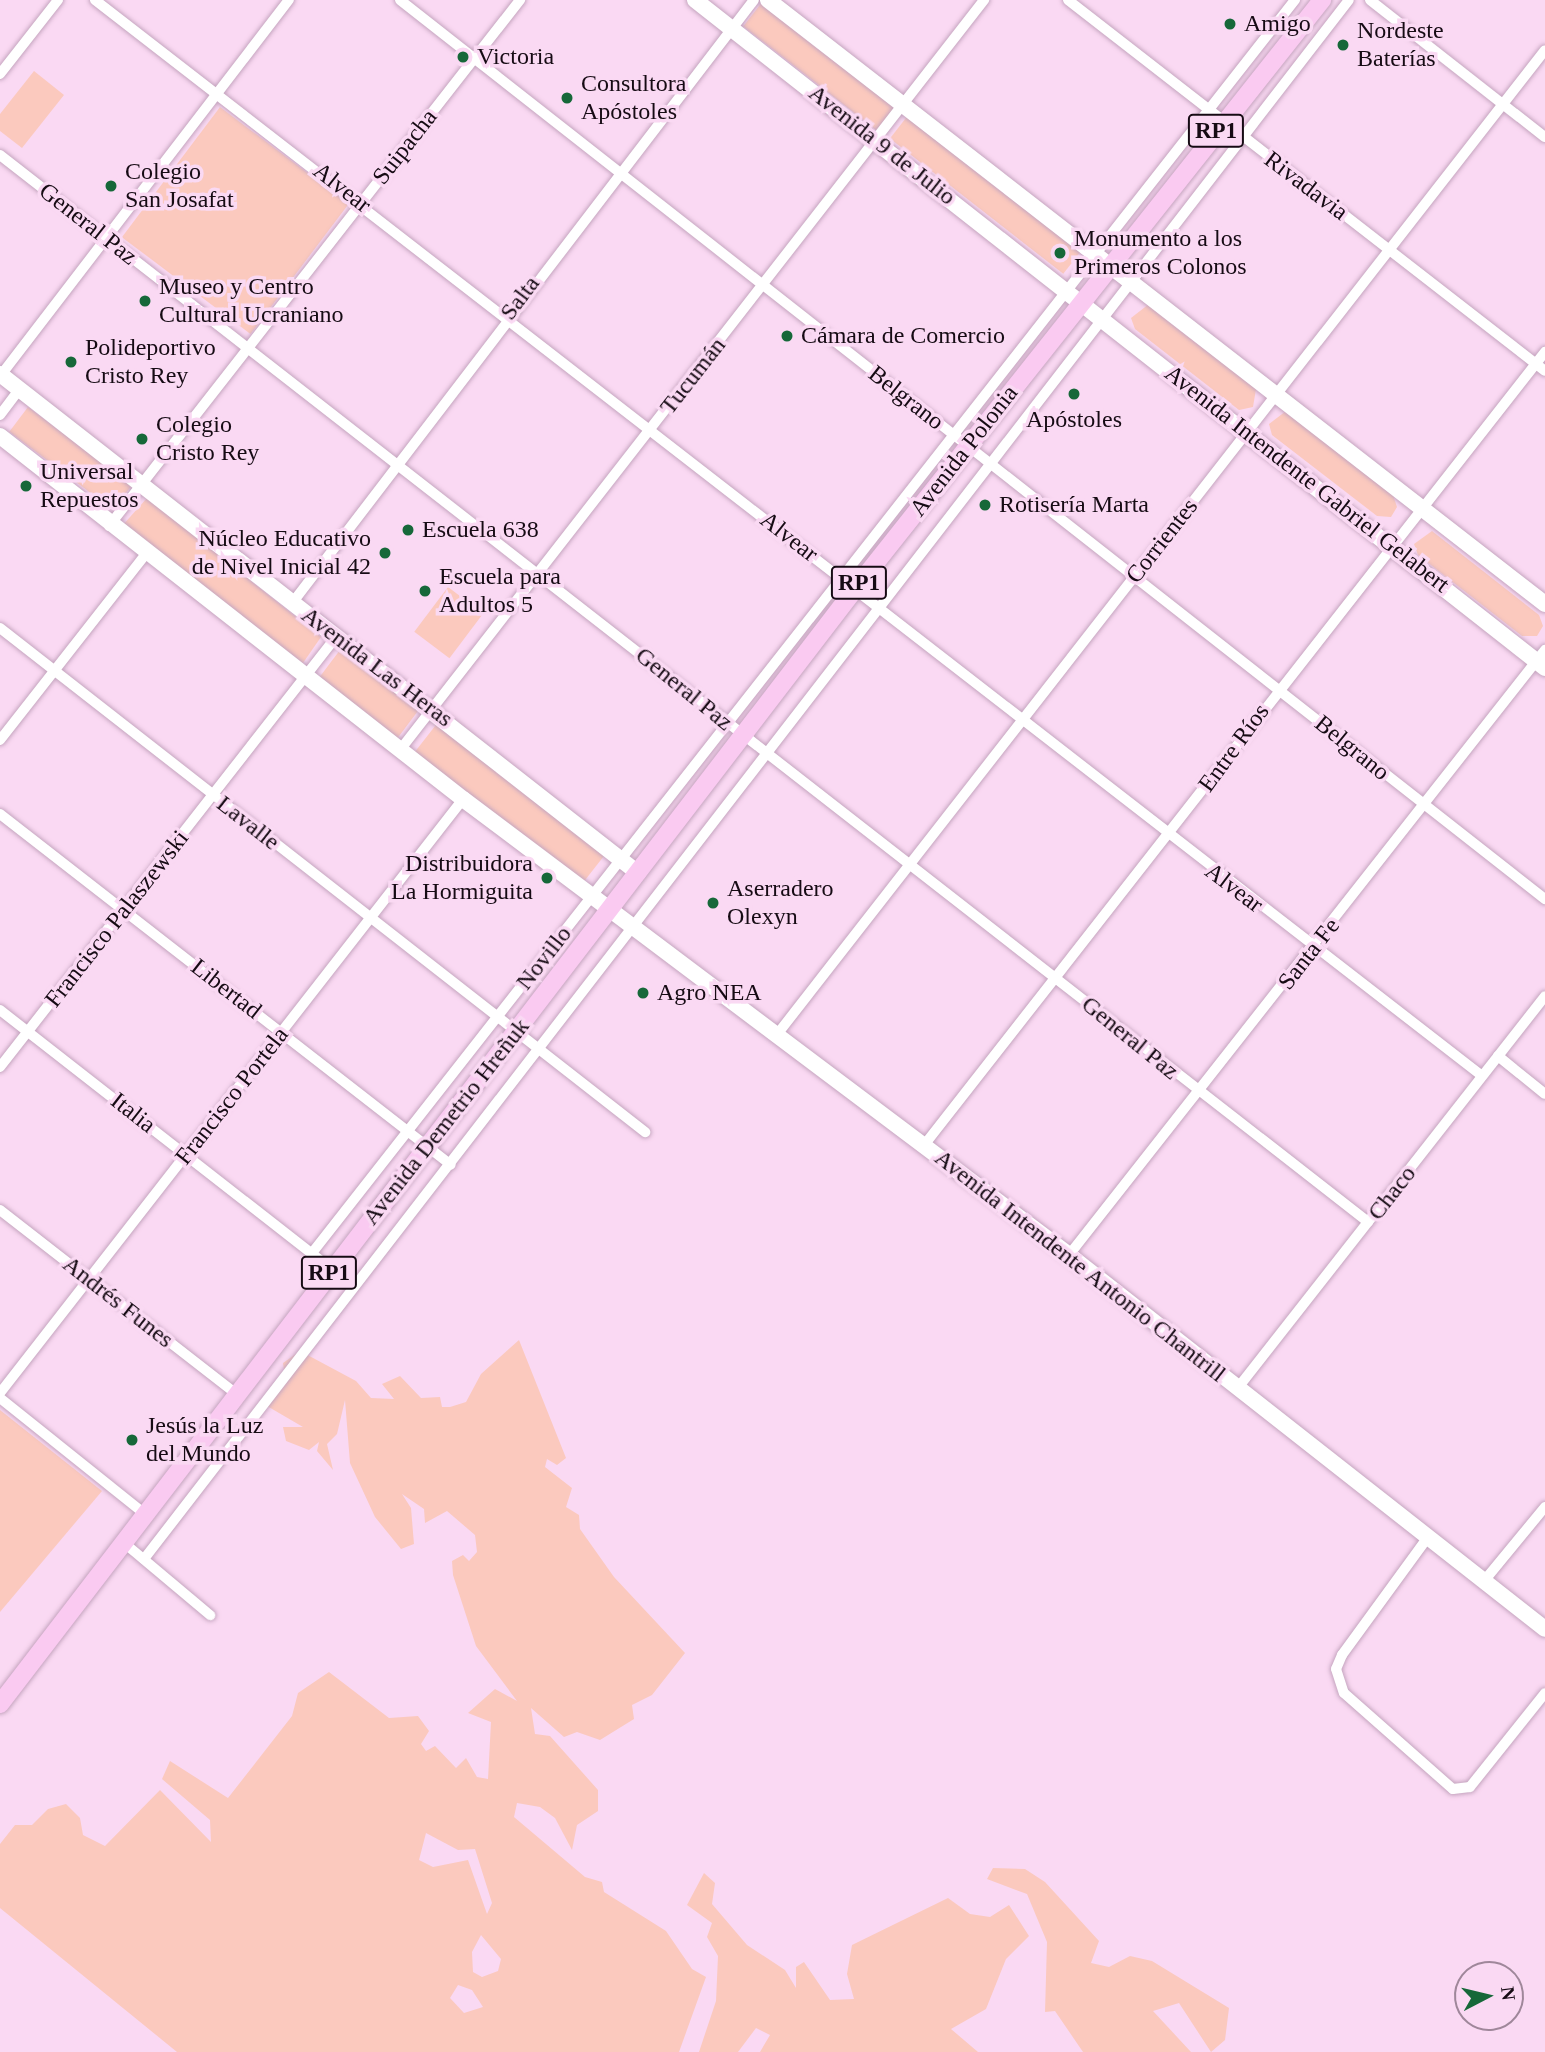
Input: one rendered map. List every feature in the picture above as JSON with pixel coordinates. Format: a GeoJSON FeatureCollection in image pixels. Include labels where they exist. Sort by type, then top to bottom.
{"type":"FeatureCollection","features":[{"type":"Feature","properties":{"kind":"main road","name":"Avenida 9 de Julio"},"geometry":{"type":"LineString","coordinates":[[695,0],[1075,297]]}},
{"type":"Feature","properties":{"kind":"main road","name":"Avenida 9 de Julio"},"geometry":{"type":"LineString","coordinates":[[768,0],[1098,252]]}},
{"type":"Feature","properties":{"kind":"main road","name":"Avenida Polonia"},"geometry":{"type":"LineString","coordinates":[[612,907],[742,737],[848,584],[968,448],[1075,297],[1114,265],[1223,121],[1322,0]]}},
{"type":"Feature","properties":{"kind":"main road","name":"Avenida Intendente Gabriel Gelabert"},"geometry":{"type":"LineString","coordinates":[[1098,252],[1420,510],[1545,604]]}},
{"type":"Feature","properties":{"kind":"main road","name":"Avenida Intendente Gabriel Gelabert"},"geometry":{"type":"LineString","coordinates":[[1075,297],[1249,430],[1391,546],[1542,660]]}},
{"type":"Feature","properties":{"kind":"main road","name":"Avenida Las Heras"},"geometry":{"type":"LineString","coordinates":[[0,374],[431,708],[638,873]]}},
{"type":"Feature","properties":{"kind":"main road","name":"Avenida Las Heras"},"geometry":{"type":"LineString","coordinates":[[0,436],[109,526],[463,799],[612,907]]}},
{"type":"Feature","properties":{"kind":"main road","name":"Avenida Intendente Antonio Chantrill"},"geometry":{"type":"LineString","coordinates":[[612,907],[1069,1255],[1545,1629]]}},
{"type":"Feature","properties":{"kind":"main road","name":"Avenida Demetrio Hreñuk"},"geometry":{"type":"LineString","coordinates":[[0,1704],[612,907]]}},
{"type":"Feature","properties":{"kind":"street"},"geometry":{"type":"LineString","coordinates":[[0,75],[58,0]]}},
{"type":"Feature","properties":{"kind":"street","name":"Alvear"},"geometry":{"type":"LineString","coordinates":[[94,0],[361,202],[505,317],[877,604],[1168,838],[1482,1076]]}},
{"type":"Feature","properties":{"kind":"street"},"geometry":{"type":"LineString","coordinates":[[0,374],[289,0]]}},
{"type":"Feature","properties":{"kind":"street","name":"Belgrano"},"geometry":{"type":"LineString","coordinates":[[400,0],[620,167],[762,286],[1545,899]]}},
{"type":"Feature","properties":{"kind":"street","name":"Suipacha"},"geometry":{"type":"LineString","coordinates":[[109,526],[145,486],[361,202],[520,0]]}},
{"type":"Feature","properties":{"kind":"street","name":"Salta"},"geometry":{"type":"LineString","coordinates":[[293,602],[505,317],[620,167],[754,0]]}},
{"type":"Feature","properties":{"kind":"street","name":"Tucumán"},"geometry":{"type":"LineString","coordinates":[[400,750],[984,0]]}},
{"type":"Feature","properties":{"kind":"street","name":"Rivadavia"},"geometry":{"type":"LineString","coordinates":[[1068,0],[1540,367]]}},
{"type":"Feature","properties":{"kind":"street","name":"Avenida Polonia"},"geometry":{"type":"LineString","coordinates":[[621,858],[726,722],[848,584],[952,434],[1075,297],[1098,252],[1207,108],[1295,0]]}},
{"type":"Feature","properties":{"kind":"street","name":"Avenida Demetrio Hreñuk"},"geometry":{"type":"LineString","coordinates":[[144,1559],[451,1165],[762,752],[1104,320],[1240,136],[1349,0]]}},
{"type":"Feature","properties":{"kind":"street"},"geometry":{"type":"LineString","coordinates":[[1370,0],[1545,137]]}},
{"type":"Feature","properties":{"kind":"street","name":"Corrientes"},"geometry":{"type":"LineString","coordinates":[[779,1032],[1545,50]]}},
{"type":"Feature","properties":{"kind":"street","name":"General Paz"},"geometry":{"type":"LineString","coordinates":[[0,155],[396,466],[537,573],[742,737],[1058,979],[1198,1094],[1368,1222]]}},
{"type":"Feature","properties":{"kind":"street","name":"Entre Ríos"},"geometry":{"type":"LineString","coordinates":[[925,1144],[1168,838],[1278,689],[1391,546],[1540,367],[1545,352]]}},
{"type":"Feature","properties":{"kind":"street"},"geometry":{"type":"LineString","coordinates":[[0,415],[19,390]]}},
{"type":"Feature","properties":{"kind":"street"},"geometry":{"type":"LineString","coordinates":[[0,740],[146,554]]}},
{"type":"Feature","properties":{"kind":"street","name":"Lavalle"},"geometry":{"type":"LineString","coordinates":[[0,628],[645,1132]]}},
{"type":"Feature","properties":{"kind":"street","name":"Francisco Palaszewski"},"geometry":{"type":"LineString","coordinates":[[0,1067],[336,637]]}},
{"type":"Feature","properties":{"kind":"street","name":"Santa Fe"},"geometry":{"type":"LineString","coordinates":[[1069,1255],[1542,660]]}},
{"type":"Feature","properties":{"kind":"street","name":"Francisco Portela"},"geometry":{"type":"LineString","coordinates":[[0,1395],[463,799]]}},
{"type":"Feature","properties":{"kind":"street","name":"Libertad"},"geometry":{"type":"LineString","coordinates":[[0,814],[451,1165]]}},
{"type":"Feature","properties":{"kind":"street","name":"Novillo"},"geometry":{"type":"LineString","coordinates":[[312,1253],[621,858]]}},
{"type":"Feature","properties":{"kind":"street","name":"Chaco"},"geometry":{"type":"LineString","coordinates":[[1237,1388],[1545,996]]}},
{"type":"Feature","properties":{"kind":"street","name":"Italia"},"geometry":{"type":"LineString","coordinates":[[0,1010],[332,1269]]}},
{"type":"Feature","properties":{"kind":"street"},"geometry":{"type":"LineString","coordinates":[[1498,1056],[1545,1094]]}},
{"type":"Feature","properties":{"kind":"street","name":"Andrés Funes"},"geometry":{"type":"LineString","coordinates":[[0,1210],[236,1394]]}},
{"type":"Feature","properties":{"kind":"street"},"geometry":{"type":"LineString","coordinates":[[0,1395],[145,1514]]}},
{"type":"Feature","properties":{"kind":"street"},"geometry":{"type":"LineString","coordinates":[[1485,1581],[1545,1507]]}},
{"type":"Feature","properties":{"kind":"street"},"geometry":{"type":"LineString","coordinates":[[1428,1537],[1336,1669],[1344,1693],[1439,1783],[1470,1787],[1545,1692]]}},
{"type":"Feature","properties":{"kind":"street"},"geometry":{"type":"LineString","coordinates":[[123,1542],[210,1615]]}},
{"type":"Feature","properties":{"kind":"shaded area"},"geometry":{"type":"Polygon","coordinates":[[[763,1],[896,105],[876,130],[743,26],[763,1]]]}},
{"type":"Feature","properties":{"kind":"shaded area"},"geometry":{"type":"Polygon","coordinates":[[[34,71],[64,95],[22,148],[0,131],[0,114],[34,71]]]}},
{"type":"Feature","properties":{"kind":"shaded area"},"geometry":{"type":"Polygon","coordinates":[[[220,107],[349,204],[250,334],[122,237],[220,107]]]}},
{"type":"Feature","properties":{"kind":"shaded area"},"geometry":{"type":"Polygon","coordinates":[[[909,114],[1082,249],[1063,274],[890,138],[909,114]]]}},
{"type":"Feature","properties":{"kind":"shaded area"},"geometry":{"type":"Polygon","coordinates":[[[1149,304],[1256,389],[1253,407],[1239,410],[1135,329],[1131,318],[1149,304]]]}},
{"type":"Feature","properties":{"kind":"shaded area"},"geometry":{"type":"Polygon","coordinates":[[[28,407],[132,485],[113,510],[9,432],[28,407]]]}},
{"type":"Feature","properties":{"kind":"shaded area"},"geometry":{"type":"Polygon","coordinates":[[[1286,411],[1393,495],[1397,507],[1391,517],[1377,516],[1272,435],[1269,424],[1286,411]]]}},
{"type":"Feature","properties":{"kind":"shaded area"},"geometry":{"type":"Polygon","coordinates":[[[147,498],[321,637],[303,663],[122,526],[147,498]]]}},
{"type":"Feature","properties":{"kind":"shaded area"},"geometry":{"type":"Polygon","coordinates":[[[1432,531],[1539,615],[1543,626],[1537,636],[1522,636],[1418,555],[1414,544],[1432,531]]]}},
{"type":"Feature","properties":{"kind":"shaded area"},"geometry":{"type":"Polygon","coordinates":[[[448,587],[483,613],[449,658],[414,632],[448,587]]]}},
{"type":"Feature","properties":{"kind":"shaded area"},"geometry":{"type":"Polygon","coordinates":[[[340,650],[419,710],[397,738],[318,679],[340,650]]]}},
{"type":"Feature","properties":{"kind":"shaded area"},"geometry":{"type":"Polygon","coordinates":[[[439,721],[607,852],[582,884],[414,753],[439,721]]]}},
{"type":"Feature","properties":{"kind":"shaded area"},"geometry":{"type":"Polygon","coordinates":[[[519,1340],[566,1458],[557,1465],[547,1459],[545,1467],[572,1488],[566,1507],[579,1515],[580,1529],[614,1577],[685,1653],[652,1695],[632,1705],[634,1719],[600,1740],[577,1732],[564,1737],[531,1708],[535,1734],[550,1736],[598,1790],[598,1811],[577,1825],[572,1850],[555,1818],[540,1807],[517,1803],[514,1817],[585,1877],[602,1882],[604,1892],[666,1931],[692,1969],[706,1977],[679,2052],[177,2052],[0,1908],[0,1844],[15,1825],[32,1825],[48,1809],[66,1804],[80,1818],[83,1835],[105,1846],[160,1790],[211,1842],[210,1820],[162,1779],[170,1761],[228,1798],[292,1716],[298,1693],[329,1672],[389,1718],[418,1716],[429,1731],[421,1744],[426,1751],[435,1746],[456,1768],[466,1758],[477,1777],[488,1779],[491,1722],[468,1713],[495,1689],[517,1701],[476,1646],[453,1575],[452,1561],[463,1555],[469,1561],[477,1552],[475,1535],[447,1511],[425,1523],[424,1509],[402,1494],[411,1508],[414,1544],[401,1549],[375,1517],[350,1463],[345,1400],[337,1434],[327,1444],[333,1470],[317,1451],[319,1442],[309,1450],[286,1441],[283,1427],[303,1427],[267,1406],[285,1376],[283,1363],[300,1351],[356,1381],[371,1398],[394,1399],[382,1384],[400,1376],[421,1398],[440,1397],[442,1407],[450,1407],[466,1402],[481,1374],[519,1340]],[[426,1833],[419,1860],[433,1867],[468,1860],[487,1914],[492,1903],[475,1849],[458,1850],[426,1833]],[[481,1935],[472,1952],[473,1972],[482,1977],[498,1971],[501,1959],[481,1935]],[[458,1985],[450,1998],[464,2013],[483,2007],[472,1990],[458,1985]]]}},
{"type":"Feature","properties":{"kind":"shaded area"},"geometry":{"type":"Polygon","coordinates":[[[0,1410],[102,1491],[0,1612],[0,1410]]]}},
{"type":"Feature","properties":{"kind":"shaded area"},"geometry":{"type":"Polygon","coordinates":[[[993,1868],[1025,1869],[1045,1882],[1099,1941],[1091,1963],[1109,1967],[1130,1956],[1152,1961],[1229,2008],[1225,2040],[1211,2052],[1179,2003],[1153,2011],[1191,2052],[1083,2052],[1055,2011],[1045,2012],[1047,1942],[1027,1894],[987,1879],[993,1868]]]}},
{"type":"Feature","properties":{"kind":"shaded area"},"geometry":{"type":"Polygon","coordinates":[[[704,1873],[715,1883],[712,1904],[747,1945],[785,1970],[796,1988],[796,1967],[804,1962],[830,2000],[854,1999],[847,1974],[852,1945],[948,1898],[970,1914],[990,1917],[1009,1905],[1029,1936],[1006,1959],[986,2009],[951,2029],[978,2052],[760,2052],[770,2035],[756,2028],[738,2052],[699,2052],[716,2001],[718,1956],[707,1937],[712,1923],[687,1905],[704,1873]]]}},
{"type":"Feature","properties":{"kind":"place","name":"Amigo"},"geometry":{"type":"Point","coordinates":[1230,24]}},
{"type":"Feature","properties":{"kind":"place","name":"Nordeste Baterías"},"geometry":{"type":"Point","coordinates":[1343,45]}},
{"type":"Feature","properties":{"kind":"place","name":"Victoria"},"geometry":{"type":"Point","coordinates":[463,57]}},
{"type":"Feature","properties":{"kind":"place","name":"Consultora Apóstoles"},"geometry":{"type":"Point","coordinates":[567,98]}},
{"type":"Feature","properties":{"kind":"place","name":"Colegio San Josafat"},"geometry":{"type":"Point","coordinates":[111,186]}},
{"type":"Feature","properties":{"kind":"place","name":"Monumento a los Primeros Colonos"},"geometry":{"type":"Point","coordinates":[1060,253]}},
{"type":"Feature","properties":{"kind":"place","name":"Museo y Centro Cultural Ucraniano"},"geometry":{"type":"Point","coordinates":[145,301]}},
{"type":"Feature","properties":{"kind":"place","name":"Cámara de Comercio"},"geometry":{"type":"Point","coordinates":[787,336]}},
{"type":"Feature","properties":{"kind":"place","name":"Polideportivo Cristo Rey"},"geometry":{"type":"Point","coordinates":[71,362]}},
{"type":"Feature","properties":{"kind":"place","name":"Apóstoles"},"geometry":{"type":"Point","coordinates":[1074,394]}},
{"type":"Feature","properties":{"kind":"place","name":"Colegio Cristo Rey"},"geometry":{"type":"Point","coordinates":[142,439]}},
{"type":"Feature","properties":{"kind":"place","name":"Universal Repuestos"},"geometry":{"type":"Point","coordinates":[26,486]}},
{"type":"Feature","properties":{"kind":"place","name":"Rotisería Marta"},"geometry":{"type":"Point","coordinates":[985,505]}},
{"type":"Feature","properties":{"kind":"place","name":"Escuela 638"},"geometry":{"type":"Point","coordinates":[408,530]}},
{"type":"Feature","properties":{"kind":"place","name":"Núcleo Educativo de Nivel Inicial 42"},"geometry":{"type":"Point","coordinates":[385,553]}},
{"type":"Feature","properties":{"kind":"place","name":"Escuela para Adultos 5"},"geometry":{"type":"Point","coordinates":[425,591]}},
{"type":"Feature","properties":{"kind":"place","name":"Distribuidora La Hormiguita"},"geometry":{"type":"Point","coordinates":[547,878]}},
{"type":"Feature","properties":{"kind":"place","name":"Aserradero Olexyn"},"geometry":{"type":"Point","coordinates":[713,903]}},
{"type":"Feature","properties":{"kind":"place","name":"Agro NEA"},"geometry":{"type":"Point","coordinates":[643,993]}},
{"type":"Feature","properties":{"kind":"place","name":"Jesús la Luz del Mundo"},"geometry":{"type":"Point","coordinates":[132,1440]}}]}
